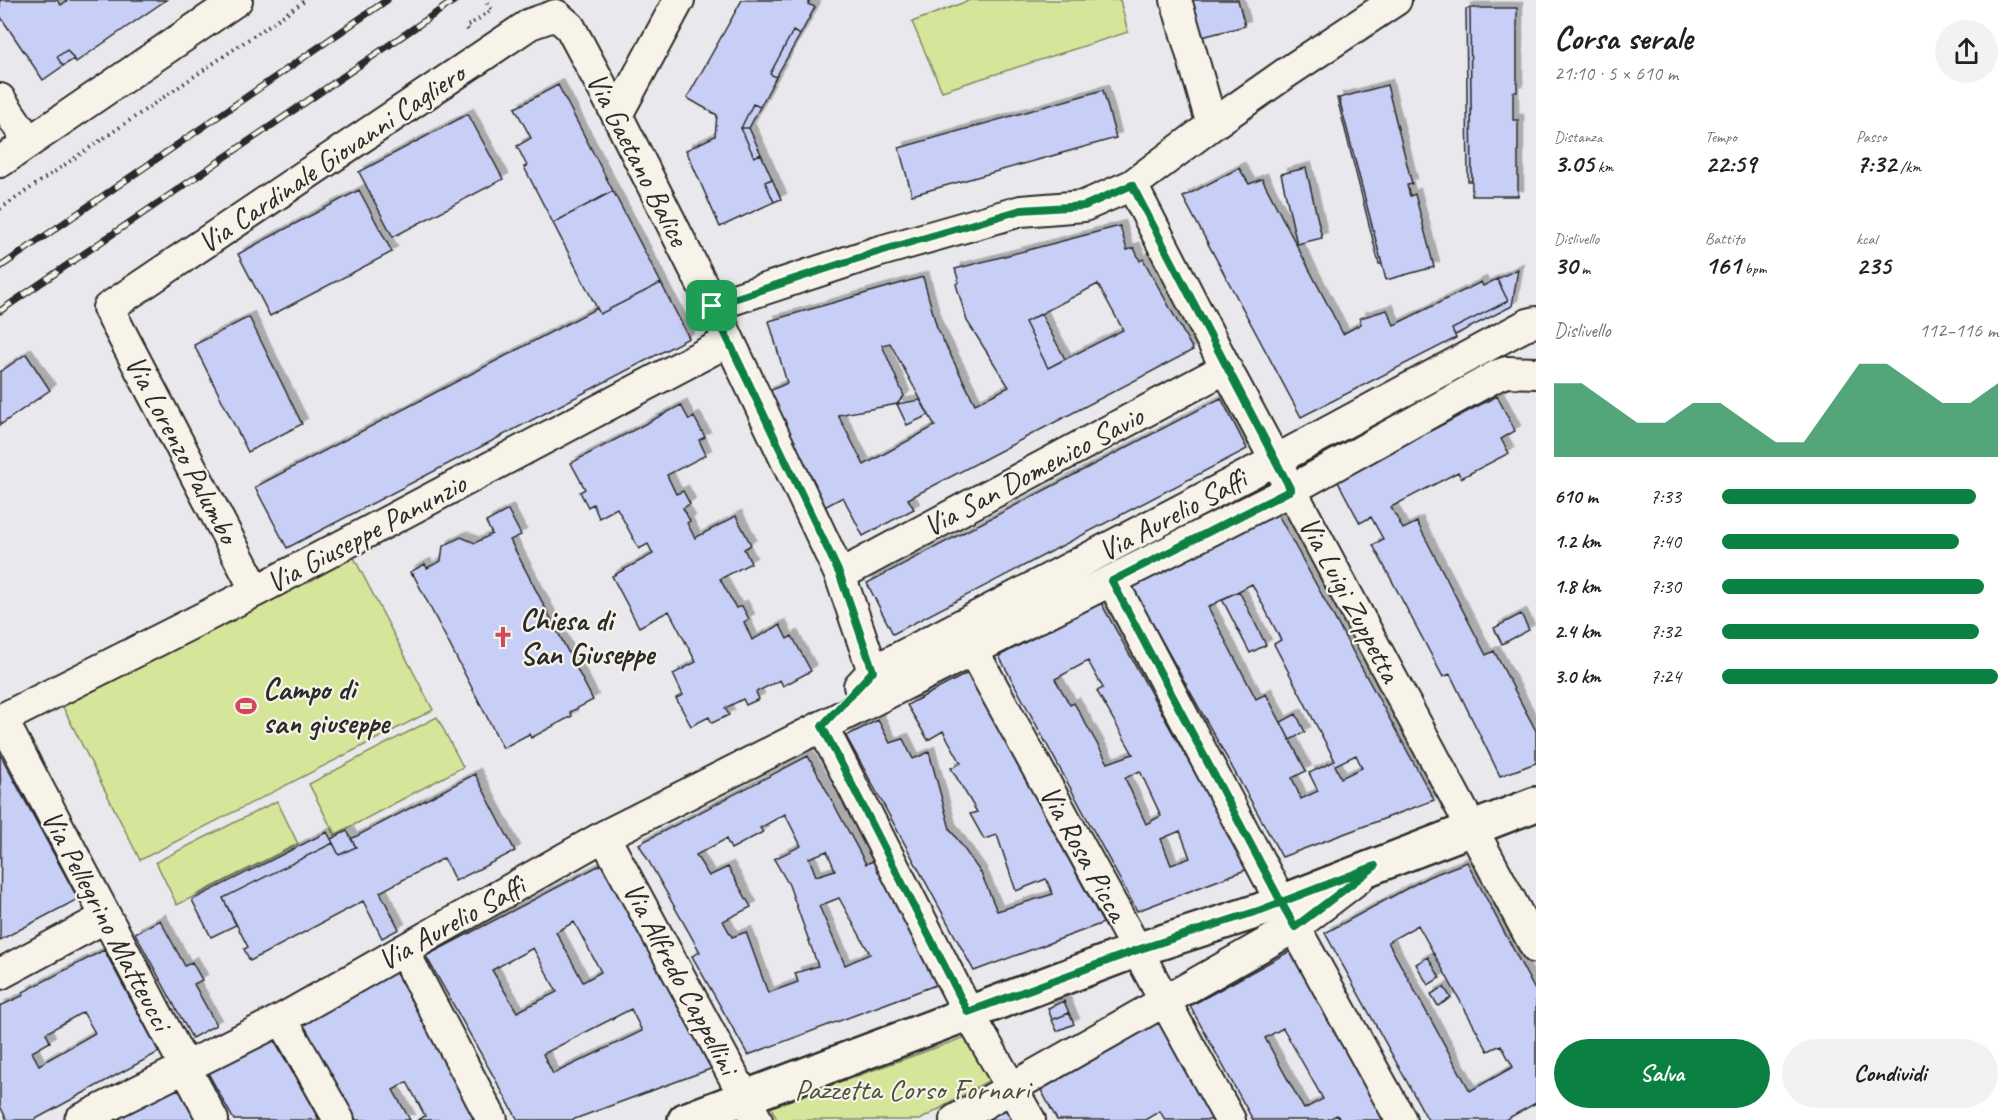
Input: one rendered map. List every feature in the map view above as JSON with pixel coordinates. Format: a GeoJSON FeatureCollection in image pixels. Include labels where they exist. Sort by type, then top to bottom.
{"type":"FeatureCollection","features":[{"type":"Feature","properties":{"kind":"street"},"geometry":{"type":"LineString","coordinates":[[0,162],[237,0]]}},
{"type":"Feature","properties":{"kind":"street"},"geometry":{"type":"LineString","coordinates":[[617,115],[679,0]]}},
{"type":"Feature","properties":{"kind":"street"},"geometry":{"type":"LineString","coordinates":[[1176,0],[1212,125]]}},
{"type":"Feature","properties":{"kind":"street"},"geometry":{"type":"LineString","coordinates":[[712,306],[877,252],[1021,210],[1084,206],[1132,185],[1286,73],[1396,0]]}},
{"type":"Feature","properties":{"kind":"street","name":"Via Gaetano Balice"},"geometry":{"type":"LineString","coordinates":[[556,15],[570,27],[617,115],[729,341],[840,575],[873,671]]}},
{"type":"Feature","properties":{"kind":"street","name":"Via Cardinale Giovanni Cagliero"},"geometry":{"type":"LineString","coordinates":[[108,308],[530,24],[556,15]]}},
{"type":"Feature","properties":{"kind":"street"},"geometry":{"type":"LineString","coordinates":[[0,99],[29,142]]}},
{"type":"Feature","properties":{"kind":"street","name":"Via Luigi Zuppetta"},"geometry":{"type":"LineString","coordinates":[[1132,185],[1226,368],[1536,948]]}},
{"type":"Feature","properties":{"kind":"street","name":"Via Lorenzo Palumbo"},"geometry":{"type":"LineString","coordinates":[[108,308],[256,591]]}},
{"type":"Feature","properties":{"kind":"street","name":"Via Aurelio Saffi"},"geometry":{"type":"LineString","coordinates":[[822,726],[873,671],[1276,460],[1528,324],[1536,322]]}},
{"type":"Feature","properties":{"kind":"street","name":"Via Giuseppe Panunzio"},"geometry":{"type":"LineString","coordinates":[[1,720],[256,591],[729,341]]}},
{"type":"Feature","properties":{"kind":"street","name":"Via San Domenico Savio"},"geometry":{"type":"LineString","coordinates":[[840,575],[1226,368]]}},
{"type":"Feature","properties":{"kind":"street","name":"Via Aurelio Saffi"},"geometry":{"type":"LineString","coordinates":[[80,1120],[282,1019],[604,836],[1291,490],[1497,375],[1507,372],[1536,373]]}},
{"type":"Feature","properties":{"kind":"street"},"geometry":{"type":"LineString","coordinates":[[1112,581],[1288,914],[1401,1120]]}},
{"type":"Feature","properties":{"kind":"street","name":"Via Rosa Picca"},"geometry":{"type":"LineString","coordinates":[[972,649],[1230,1120]]}},
{"type":"Feature","properties":{"kind":"street","name":"Via Pellegrino Matteucci"},"geometry":{"type":"LineString","coordinates":[[1,720],[213,1120]]}},
{"type":"Feature","properties":{"kind":"street"},"geometry":{"type":"LineString","coordinates":[[822,726],[968,1012],[1030,1120]]}},
{"type":"Feature","properties":{"kind":"street"},"geometry":{"type":"LineString","coordinates":[[955,1120],[1165,1001],[1288,914],[1375,866],[1474,830],[1536,804]]}},
{"type":"Feature","properties":{"kind":"street","name":"Via Alfredo Cappellini"},"geometry":{"type":"LineString","coordinates":[[604,836],[752,1108]]}},
{"type":"Feature","properties":{"kind":"street"},"geometry":{"type":"LineString","coordinates":[[685,1120],[752,1108],[968,1012],[1137,950],[1288,914]]}},
{"type":"Feature","properties":{"kind":"street"},"geometry":{"type":"LineString","coordinates":[[0,974],[106,917]]}},
{"type":"Feature","properties":{"kind":"street"},"geometry":{"type":"LineString","coordinates":[[403,950],[492,1120]]}},
{"type":"Feature","properties":{"kind":"street"},"geometry":{"type":"LineString","coordinates":[[282,1019],[339,1120]]}},
{"type":"Feature","properties":{"kind":"path"},"geometry":{"type":"LineString","coordinates":[[0,210],[306,0]]}},
{"type":"Feature","properties":{"kind":"green space"},"geometry":{"type":"Polygon","coordinates":[[[970,0],[1120,0],[1128,32],[942,91],[912,22],[970,0]]]}},
{"type":"Feature","properties":{"kind":"green space","name":"Campo di san giuseppe"},"geometry":{"type":"Polygon","coordinates":[[[351,552],[433,710],[140,860],[60,701],[351,552]]]}},
{"type":"Feature","properties":{"kind":"green space"},"geometry":{"type":"Polygon","coordinates":[[[437,717],[463,767],[335,835],[309,784],[437,717]]]}},
{"type":"Feature","properties":{"kind":"green space"},"geometry":{"type":"Polygon","coordinates":[[[277,801],[298,844],[177,905],[156,862],[277,801]]]}},
{"type":"Feature","properties":{"kind":"green space","name":"Pazzetta Corso Fornari"},"geometry":{"type":"Polygon","coordinates":[[[971,1035],[993,1078],[920,1120],[777,1120],[771,1107],[971,1035]]]}},
{"type":"Feature","properties":{"kind":"building"},"geometry":{"type":"Polygon","coordinates":[[[0,0],[57,0],[61,5],[68,0],[166,0],[76,62],[67,50],[57,57],[63,66],[43,80],[0,16],[0,0]]]}},
{"type":"Feature","properties":{"kind":"building"},"geometry":{"type":"Polygon","coordinates":[[[742,0],[810,0],[808,4],[815,7],[800,35],[793,31],[770,74],[776,77],[760,107],[753,104],[741,128],[754,157],[761,154],[772,179],[765,182],[774,202],[720,227],[686,150],[715,136],[717,115],[687,98],[742,0]]]}},
{"type":"Feature","properties":{"kind":"building"},"geometry":{"type":"Polygon","coordinates":[[[1188,0],[1238,0],[1245,26],[1198,38],[1188,0]]]}},
{"type":"Feature","properties":{"kind":"building"},"geometry":{"type":"Polygon","coordinates":[[[1470,8],[1472,181],[1468,181],[1466,9],[1470,8]]]}},
{"type":"Feature","properties":{"kind":"building"},"geometry":{"type":"Polygon","coordinates":[[[1470,8],[1517,8],[1517,92],[1513,92],[1513,120],[1518,120],[1518,196],[1472,196],[1470,8]]]}},
{"type":"Feature","properties":{"kind":"building"},"geometry":{"type":"Polygon","coordinates":[[[793,31],[800,35],[776,77],[770,74],[793,31]]]}},
{"type":"Feature","properties":{"kind":"building"},"geometry":{"type":"Polygon","coordinates":[[[67,50],[74,59],[63,66],[57,57],[67,50]]]}},
{"type":"Feature","properties":{"kind":"building"},"geometry":{"type":"Polygon","coordinates":[[[558,85],[613,191],[553,223],[524,167],[527,166],[517,146],[531,138],[515,108],[558,85]]]}},
{"type":"Feature","properties":{"kind":"building"},"geometry":{"type":"Polygon","coordinates":[[[1387,85],[1412,184],[1407,185],[1410,196],[1415,194],[1434,267],[1386,280],[1339,98],[1387,85]]]}},
{"type":"Feature","properties":{"kind":"building"},"geometry":{"type":"Polygon","coordinates":[[[1103,90],[1116,138],[912,195],[899,148],[1103,90]]]}},
{"type":"Feature","properties":{"kind":"building"},"geometry":{"type":"Polygon","coordinates":[[[1337,98],[1339,98],[1382,264],[1379,264],[1337,98]]]}},
{"type":"Feature","properties":{"kind":"building"},"geometry":{"type":"Polygon","coordinates":[[[753,104],[760,107],[749,128],[741,128],[753,104]]]}},
{"type":"Feature","properties":{"kind":"building"},"geometry":{"type":"Polygon","coordinates":[[[468,114],[503,179],[393,237],[359,172],[468,114]]]}},
{"type":"Feature","properties":{"kind":"building"},"geometry":{"type":"Polygon","coordinates":[[[741,128],[749,128],[761,154],[754,157],[741,128]]]}},
{"type":"Feature","properties":{"kind":"building"},"geometry":{"type":"Polygon","coordinates":[[[1239,168],[1249,184],[1262,179],[1343,334],[1361,324],[1360,318],[1387,310],[1394,325],[1481,282],[1483,286],[1497,279],[1508,301],[1452,329],[1456,338],[1301,417],[1183,197],[1239,168]]]}},
{"type":"Feature","properties":{"kind":"building"},"geometry":{"type":"Polygon","coordinates":[[[1306,168],[1322,238],[1297,244],[1281,174],[1306,168]]]}},
{"type":"Feature","properties":{"kind":"building"},"geometry":{"type":"Polygon","coordinates":[[[772,179],[781,199],[774,202],[765,182],[772,179]]]}},
{"type":"Feature","properties":{"kind":"building"},"geometry":{"type":"Polygon","coordinates":[[[359,190],[392,252],[270,316],[238,254],[359,190]]]}},
{"type":"Feature","properties":{"kind":"building"},"geometry":{"type":"Polygon","coordinates":[[[613,191],[661,283],[600,314],[553,223],[613,191]]]}},
{"type":"Feature","properties":{"kind":"building"},"geometry":{"type":"Polygon","coordinates":[[[1120,226],[1127,250],[1134,248],[1140,261],[1143,259],[1193,350],[908,499],[914,509],[863,536],[843,497],[821,509],[810,488],[816,485],[767,392],[787,383],[769,321],[923,277],[937,328],[975,404],[1009,387],[967,321],[956,284],[959,282],[955,269],[1120,226]],[[1098,284],[1025,322],[1048,368],[1123,330],[1098,284]],[[890,343],[882,345],[904,396],[897,404],[838,415],[864,465],[935,426],[890,343]]]}},
{"type":"Feature","properties":{"kind":"building"},"geometry":{"type":"Polygon","coordinates":[[[1518,269],[1512,306],[1455,335],[1452,329],[1508,301],[1497,279],[1518,269]]]}},
{"type":"Feature","properties":{"kind":"building"},"geometry":{"type":"Polygon","coordinates":[[[661,283],[689,338],[287,548],[255,487],[597,308],[600,314],[661,283]]]}},
{"type":"Feature","properties":{"kind":"building"},"geometry":{"type":"Polygon","coordinates":[[[1041,314],[1065,359],[1048,368],[1025,322],[1041,314]]]}},
{"type":"Feature","properties":{"kind":"building"},"geometry":{"type":"Polygon","coordinates":[[[249,317],[302,424],[248,452],[194,345],[249,317]]]}},
{"type":"Feature","properties":{"kind":"building"},"geometry":{"type":"Polygon","coordinates":[[[26,354],[50,390],[0,425],[0,372],[26,354]]]}},
{"type":"Feature","properties":{"kind":"building"},"geometry":{"type":"Polygon","coordinates":[[[1497,396],[1515,431],[1501,439],[1509,453],[1461,478],[1458,472],[1391,507],[1403,529],[1417,522],[1486,655],[1494,651],[1536,731],[1536,763],[1500,776],[1450,674],[1443,677],[1373,545],[1383,539],[1371,517],[1360,523],[1337,480],[1497,396]]]}},
{"type":"Feature","properties":{"kind":"building"},"geometry":{"type":"Polygon","coordinates":[[[1221,398],[1247,449],[893,634],[867,583],[1221,398]]]}},
{"type":"Feature","properties":{"kind":"building"},"geometry":{"type":"Polygon","coordinates":[[[920,400],[929,415],[907,425],[897,404],[920,400]]]}},
{"type":"Feature","properties":{"kind":"building"},"geometry":{"type":"Polygon","coordinates":[[[681,405],[689,420],[694,417],[705,437],[699,440],[706,455],[667,475],[676,494],[683,491],[690,504],[683,508],[690,521],[687,523],[695,538],[736,516],[751,545],[744,549],[751,563],[720,579],[736,608],[742,606],[749,619],[744,622],[752,640],[780,625],[787,639],[792,636],[811,671],[783,686],[780,680],[756,692],[759,699],[746,705],[743,699],[725,708],[729,715],[712,723],[709,717],[691,726],[676,698],[683,695],[673,674],[696,662],[669,611],[639,627],[612,576],[653,554],[648,544],[639,549],[617,508],[599,518],[593,504],[588,507],[580,492],[585,489],[571,463],[681,405]]]}},
{"type":"Feature","properties":{"kind":"building","name":"Chiesa di San Giuseppe"},"geometry":{"type":"Polygon","coordinates":[[[508,510],[521,535],[510,540],[593,700],[570,712],[572,716],[531,738],[529,734],[503,748],[410,572],[425,564],[427,568],[441,561],[443,546],[461,537],[475,543],[492,534],[486,522],[508,510]]]}},
{"type":"Feature","properties":{"kind":"building"},"geometry":{"type":"Polygon","coordinates":[[[1276,511],[1434,800],[1282,857],[1132,587],[1276,511]],[[1252,584],[1208,607],[1256,699],[1266,694],[1306,771],[1292,778],[1301,799],[1318,791],[1309,773],[1335,761],[1274,644],[1281,640],[1252,584]],[[1356,755],[1335,765],[1341,778],[1362,768],[1356,755]]]}},
{"type":"Feature","properties":{"kind":"building"},"geometry":{"type":"Polygon","coordinates":[[[1239,591],[1266,645],[1250,653],[1222,599],[1239,591]]]}},
{"type":"Feature","properties":{"kind":"building"},"geometry":{"type":"Polygon","coordinates":[[[1101,603],[1248,869],[1137,911],[999,656],[1101,603]],[[1088,661],[1055,679],[1070,705],[1074,703],[1108,763],[1133,754],[1097,691],[1103,688],[1088,661]],[[1140,771],[1125,778],[1146,824],[1161,816],[1140,771]],[[1180,831],[1161,839],[1171,865],[1190,858],[1180,831]]]}},
{"type":"Feature","properties":{"kind":"building"},"geometry":{"type":"Polygon","coordinates":[[[1521,614],[1529,630],[1502,644],[1494,628],[1521,614]]]}},
{"type":"Feature","properties":{"kind":"building"},"geometry":{"type":"Polygon","coordinates":[[[968,673],[1103,923],[974,971],[846,736],[878,720],[890,743],[903,739],[913,759],[929,752],[950,829],[981,873],[997,911],[1053,894],[1046,879],[1016,891],[997,835],[984,839],[970,814],[977,812],[951,768],[961,763],[943,731],[928,740],[907,705],[968,673]]]}},
{"type":"Feature","properties":{"kind":"building"},"geometry":{"type":"Polygon","coordinates":[[[1296,714],[1305,732],[1290,740],[1281,722],[1296,714]]]}},
{"type":"Feature","properties":{"kind":"building"},"geometry":{"type":"Polygon","coordinates":[[[0,754],[78,899],[0,940],[1,814],[0,754]]]}},
{"type":"Feature","properties":{"kind":"building"},"geometry":{"type":"Polygon","coordinates":[[[808,756],[866,864],[873,861],[941,983],[748,1055],[692,956],[700,952],[639,844],[808,756]],[[785,814],[760,828],[763,832],[731,849],[726,839],[696,855],[709,876],[728,867],[751,907],[723,921],[732,937],[746,932],[768,993],[798,982],[795,973],[818,966],[789,885],[774,859],[801,846],[785,814]],[[827,851],[809,858],[816,876],[835,870],[827,851]],[[839,898],[819,906],[845,965],[870,954],[839,898]]]}},
{"type":"Feature","properties":{"kind":"building"},"geometry":{"type":"Polygon","coordinates":[[[475,774],[515,851],[455,881],[444,858],[380,892],[399,929],[382,938],[363,901],[250,961],[244,949],[248,947],[223,898],[333,843],[339,855],[356,847],[351,839],[475,774]]]}},
{"type":"Feature","properties":{"kind":"building"},"geometry":{"type":"Polygon","coordinates":[[[347,831],[356,847],[339,855],[331,839],[347,831]]]}},
{"type":"Feature","properties":{"kind":"building"},"geometry":{"type":"Polygon","coordinates":[[[327,832],[333,843],[223,898],[236,925],[211,937],[192,900],[327,832]]]}},
{"type":"Feature","properties":{"kind":"building"},"geometry":{"type":"Polygon","coordinates":[[[1467,862],[1536,992],[1536,1103],[1505,1120],[1428,1120],[1325,933],[1428,877],[1467,862]],[[1418,925],[1388,942],[1470,1091],[1513,1067],[1501,1045],[1488,1051],[1418,925]]]}},
{"type":"Feature","properties":{"kind":"building"},"geometry":{"type":"Polygon","coordinates":[[[602,864],[713,1068],[572,1120],[518,1120],[426,956],[602,864]],[[574,922],[556,932],[583,982],[601,972],[574,922]],[[533,948],[492,970],[517,1012],[557,992],[533,948]],[[631,1009],[543,1054],[553,1074],[642,1031],[631,1009]]]}},
{"type":"Feature","properties":{"kind":"building"},"geometry":{"type":"Polygon","coordinates":[[[160,920],[185,966],[192,962],[202,980],[194,984],[216,1025],[192,1038],[135,933],[160,920]]]}},
{"type":"Feature","properties":{"kind":"building"},"geometry":{"type":"Polygon","coordinates":[[[104,950],[159,1052],[34,1120],[7,1120],[0,1106],[0,1006],[24,995],[23,992],[104,950]],[[83,1012],[46,1033],[50,1042],[32,1052],[39,1065],[95,1033],[83,1012]]]}},
{"type":"Feature","properties":{"kind":"building"},"geometry":{"type":"Polygon","coordinates":[[[1292,950],[1385,1120],[1340,1120],[1337,1115],[1327,1120],[1253,1120],[1190,1006],[1292,950]],[[1283,1028],[1265,1038],[1304,1109],[1323,1099],[1283,1028]]]}},
{"type":"Feature","properties":{"kind":"building"},"geometry":{"type":"Polygon","coordinates":[[[1428,957],[1440,978],[1428,985],[1416,964],[1428,957]]]}},
{"type":"Feature","properties":{"kind":"building"},"geometry":{"type":"Polygon","coordinates":[[[395,972],[478,1120],[418,1120],[425,1116],[407,1082],[393,1090],[410,1120],[356,1120],[301,1021],[395,972]]]}},
{"type":"Feature","properties":{"kind":"building"},"geometry":{"type":"Polygon","coordinates":[[[1444,987],[1451,998],[1438,1006],[1431,994],[1444,987]]]}},
{"type":"Feature","properties":{"kind":"building"},"geometry":{"type":"Polygon","coordinates":[[[1064,1001],[1069,1013],[1052,1020],[1048,1008],[1064,1001]]]}},
{"type":"Feature","properties":{"kind":"building"},"geometry":{"type":"Polygon","coordinates":[[[1069,1013],[1074,1024],[1057,1031],[1052,1020],[1069,1013]]]}},
{"type":"Feature","properties":{"kind":"building"},"geometry":{"type":"Polygon","coordinates":[[[1159,1022],[1213,1120],[1165,1120],[1160,1111],[1145,1120],[1057,1120],[1040,1088],[1159,1022]]]}},
{"type":"Feature","properties":{"kind":"building"},"geometry":{"type":"Polygon","coordinates":[[[272,1036],[319,1120],[234,1120],[207,1071],[272,1036]]]}},
{"type":"Feature","properties":{"kind":"building"},"geometry":{"type":"Polygon","coordinates":[[[177,1086],[195,1120],[113,1120],[177,1086]]]}},
{"type":"Feature","properties":{"kind":"building"},"geometry":{"type":"Polygon","coordinates":[[[1008,1106],[1015,1120],[983,1120],[1008,1106]]]}},
{"type":"Feature","properties":{"kind":"railway"},"geometry":{"type":"LineString","coordinates":[[0,267],[387,0]]}},
{"type":"Feature","properties":{"kind":"railway"},"geometry":{"type":"LineString","coordinates":[[0,311],[455,0]]}},
{"type":"Feature","properties":{"kind":"place","name":"Chiesa di San Giuseppe"},"geometry":{"type":"Point","coordinates":[503,637]}},
{"type":"Feature","properties":{"kind":"place","name":"Campo di san giuseppe"},"geometry":{"type":"Point","coordinates":[246,706]}},
{"type":"Feature","properties":{"kind":"route"},"geometry":{"type":"LineString","coordinates":[[712,306],[840,575],[873,671],[822,726],[968,1012],[1137,950],[1261,910],[1281,902],[1375,866],[1295,927],[1281,902],[1112,581],[1291,490],[1132,185],[1084,206],[1021,210],[877,252],[712,306]]}}]}
